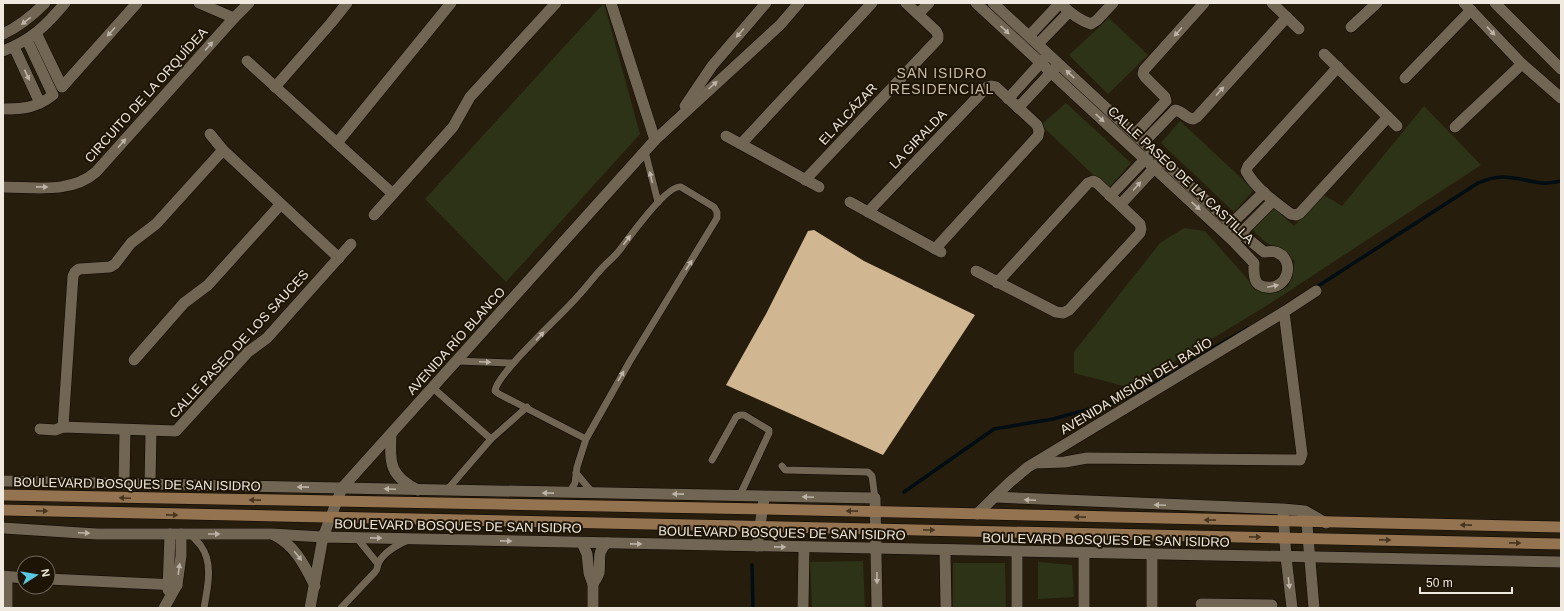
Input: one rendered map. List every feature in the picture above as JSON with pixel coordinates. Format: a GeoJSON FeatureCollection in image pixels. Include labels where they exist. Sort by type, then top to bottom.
{"type":"FeatureCollection","features":[{"type":"Feature","properties":{"kind":"main road","name":"BOULEVARD BOSQUES DE SAN ISIDRO"},"geometry":{"type":"LineString","coordinates":[[3,495],[763,509],[1284,522],[1306,517],[1326,522],[1561,527]]}},
{"type":"Feature","properties":{"kind":"main road","name":"BOULEVARD BOSQUES DE SAN ISIDRO"},"geometry":{"type":"LineString","coordinates":[[3,510],[1561,544]]}},
{"type":"Feature","properties":{"kind":"street"},"geometry":{"type":"LineString","coordinates":[[3,34],[28,20],[45,3]]}},
{"type":"Feature","properties":{"kind":"street"},"geometry":{"type":"LineString","coordinates":[[3,51],[32,37],[49,22],[65,3]]}},
{"type":"Feature","properties":{"kind":"street"},"geometry":{"type":"LineString","coordinates":[[32,37],[62,87],[138,3]]}},
{"type":"Feature","properties":{"kind":"street","name":"CIRCUITO DE LA ORQUÍDEA"},"geometry":{"type":"LineString","coordinates":[[199,3],[234,18]]}},
{"type":"Feature","properties":{"kind":"street","name":"CIRCUITO DE LA ORQUÍDEA"},"geometry":{"type":"LineString","coordinates":[[3,187],[57,188],[71,186],[89,178],[249,3]]}},
{"type":"Feature","properties":{"kind":"street"},"geometry":{"type":"LineString","coordinates":[[276,87],[347,3]]}},
{"type":"Feature","properties":{"kind":"street"},"geometry":{"type":"LineString","coordinates":[[337,143],[451,3]]}},
{"type":"Feature","properties":{"kind":"street"},"geometry":{"type":"LineString","coordinates":[[374,215],[453,128],[470,97],[556,3]]}},
{"type":"Feature","properties":{"kind":"street"},"geometry":{"type":"LineString","coordinates":[[611,3],[655,140]]}},
{"type":"Feature","properties":{"kind":"street","name":"AVENIDA RÍO BLANCO"},"geometry":{"type":"LineString","coordinates":[[674,121],[712,66],[766,3]]}},
{"type":"Feature","properties":{"kind":"street","name":"AVENIDA RÍO BLANCO"},"geometry":{"type":"LineString","coordinates":[[310,608],[323,537],[342,488],[655,140],[780,25],[799,3]]}},
{"type":"Feature","properties":{"kind":"street"},"geometry":{"type":"LineString","coordinates":[[741,144],[872,3]]}},
{"type":"Feature","properties":{"kind":"street","name":"EL ALCÁZAR"},"geometry":{"type":"LineString","coordinates":[[805,180],[938,39],[936,31],[907,3]]}},
{"type":"Feature","properties":{"kind":"street"},"geometry":{"type":"LineString","coordinates":[[918,14],[929,3]]}},
{"type":"Feature","properties":{"kind":"street","name":"CALLE PASEO DE LA CASTILLA"},"geometry":{"type":"LineString","coordinates":[[976,3],[1041,63],[1055,67],[1136,134],[1241,233],[1264,252],[1275,252],[1283,257],[1288,266],[1287,276],[1282,284],[1274,288],[1267,288],[1256,282],[1254,275],[1254,263],[1233,241],[1145,159],[1055,67],[1050,55],[993,3]]}},
{"type":"Feature","properties":{"kind":"street"},"geometry":{"type":"LineString","coordinates":[[1030,36],[1060,3],[1069,12],[1084,22],[1091,24],[1097,20],[1113,3]]}},
{"type":"Feature","properties":{"kind":"street"},"geometry":{"type":"LineString","coordinates":[[1136,134],[1164,105],[1166,101],[1165,97],[1145,77],[1143,74],[1144,70],[1204,3]]}},
{"type":"Feature","properties":{"kind":"street"},"geometry":{"type":"LineString","coordinates":[[1272,3],[1298,29]]}},
{"type":"Feature","properties":{"kind":"street"},"geometry":{"type":"LineString","coordinates":[[1351,27],[1377,3]]}},
{"type":"Feature","properties":{"kind":"street"},"geometry":{"type":"LineString","coordinates":[[1495,3],[1561,69]]}},
{"type":"Feature","properties":{"kind":"street"},"geometry":{"type":"LineString","coordinates":[[1405,78],[1468,7],[1522,64],[1561,98]]}},
{"type":"Feature","properties":{"kind":"street"},"geometry":{"type":"LineString","coordinates":[[1038,44],[1069,12]]}},
{"type":"Feature","properties":{"kind":"street"},"geometry":{"type":"LineString","coordinates":[[1144,142],[1175,110],[1179,110],[1189,119],[1197,117],[1287,17]]}},
{"type":"Feature","properties":{"kind":"street"},"geometry":{"type":"LineString","coordinates":[[3,109],[21,109],[32,107],[53,95],[32,37]]}},
{"type":"Feature","properties":{"kind":"street"},"geometry":{"type":"LineString","coordinates":[[14,47],[40,103]]}},
{"type":"Feature","properties":{"kind":"street"},"geometry":{"type":"LineString","coordinates":[[1324,54],[1398,126]]}},
{"type":"Feature","properties":{"kind":"street"},"geometry":{"type":"LineString","coordinates":[[1008,99],[1050,55]]}},
{"type":"Feature","properties":{"kind":"street"},"geometry":{"type":"LineString","coordinates":[[247,62],[393,194]]}},
{"type":"Feature","properties":{"kind":"street"},"geometry":{"type":"LineString","coordinates":[[1455,127],[1522,64]]}},
{"type":"Feature","properties":{"kind":"street"},"geometry":{"type":"LineString","coordinates":[[1018,108],[1055,67]]}},
{"type":"Feature","properties":{"kind":"street"},"geometry":{"type":"LineString","coordinates":[[1338,67],[1248,166],[1246,171],[1264,192],[1273,201],[1291,214],[1296,215],[1300,213],[1388,117]]}},
{"type":"Feature","properties":{"kind":"street","name":"LA GIRALDA"},"geometry":{"type":"LineString","coordinates":[[850,202],[938,251],[1038,136],[1039,131],[1037,125],[996,87],[986,87],[868,212]]}},
{"type":"Feature","properties":{"kind":"street"},"geometry":{"type":"LineString","coordinates":[[210,134],[223,150],[338,258]]}},
{"type":"Feature","properties":{"kind":"street"},"geometry":{"type":"LineString","coordinates":[[726,136],[819,187]]}},
{"type":"Feature","properties":{"kind":"street"},"geometry":{"type":"LineString","coordinates":[[62,427],[73,276],[75,272],[79,269],[110,267],[115,264],[131,244],[156,224],[223,150]]}},
{"type":"Feature","properties":{"kind":"street"},"geometry":{"type":"LineString","coordinates":[[1110,196],[1153,151]]}},
{"type":"Feature","properties":{"kind":"street"},"geometry":{"type":"LineString","coordinates":[[1120,205],[1162,159]]}},
{"type":"Feature","properties":{"kind":"street"},"geometry":{"type":"LineString","coordinates":[[976,271],[997,283],[1056,312],[1063,313],[1069,310],[1140,233],[1140,224],[1097,183],[1093,181],[1088,183],[997,283]]}},
{"type":"Feature","properties":{"kind":"street"},"geometry":{"type":"LineString","coordinates":[[1223,232],[1233,224],[1264,192]]}},
{"type":"Feature","properties":{"kind":"street"},"geometry":{"type":"LineString","coordinates":[[1233,241],[1273,201]]}},
{"type":"Feature","properties":{"kind":"street"},"geometry":{"type":"LineString","coordinates":[[134,360],[184,303],[208,285],[281,204]]}},
{"type":"Feature","properties":{"kind":"street","name":"CALLE PASEO DE LOS SAUCES"},"geometry":{"type":"LineString","coordinates":[[40,429],[55,430],[62,427],[176,431],[248,352],[267,338],[351,244]]}},
{"type":"Feature","properties":{"kind":"street","name":"AVENIDA MISIÓN DEL BAJÍO"},"geometry":{"type":"LineString","coordinates":[[977,514],[1010,482],[1035,464],[1316,292]]}},
{"type":"Feature","properties":{"kind":"street"},"geometry":{"type":"LineString","coordinates":[[1035,464],[1065,462],[1087,458],[1172,460],[1300,460],[1302,454],[1284,312]]}},
{"type":"Feature","properties":{"kind":"street"},"geometry":{"type":"LineString","coordinates":[[124,484],[125,430]]}},
{"type":"Feature","properties":{"kind":"street"},"geometry":{"type":"LineString","coordinates":[[150,485],[151,431]]}},
{"type":"Feature","properties":{"kind":"street"},"geometry":{"type":"LineString","coordinates":[[392,434],[391,455],[396,473],[407,485],[418,490]]}},
{"type":"Feature","properties":{"kind":"street","name":"BOULEVARD BOSQUES DE SAN ISIDRO"},"geometry":{"type":"LineString","coordinates":[[3,481],[875,498]]}},
{"type":"Feature","properties":{"kind":"street"},"geometry":{"type":"LineString","coordinates":[[757,546],[765,495]]}},
{"type":"Feature","properties":{"kind":"street","name":"BOULEVARD BOSQUES DE SAN ISIDRO"},"geometry":{"type":"LineString","coordinates":[[994,497],[1283,509],[1306,517]]}},
{"type":"Feature","properties":{"kind":"street"},"geometry":{"type":"LineString","coordinates":[[875,498],[877,608]]}},
{"type":"Feature","properties":{"kind":"street"},"geometry":{"type":"LineString","coordinates":[[1283,509],[1286,557],[1292,608]]}},
{"type":"Feature","properties":{"kind":"street"},"geometry":{"type":"LineString","coordinates":[[1306,517],[1314,608]]}},
{"type":"Feature","properties":{"kind":"street","name":"BOULEVARD BOSQUES DE SAN ISIDRO"},"geometry":{"type":"LineString","coordinates":[[3,528],[98,534],[272,534],[357,538],[582,543],[1561,562]]}},
{"type":"Feature","properties":{"kind":"street"},"geometry":{"type":"LineString","coordinates":[[166,604],[173,584],[181,534]]}},
{"type":"Feature","properties":{"kind":"street"},"geometry":{"type":"LineString","coordinates":[[272,534],[288,545],[297,554],[306,567],[315,586]]}},
{"type":"Feature","properties":{"kind":"street"},"geometry":{"type":"LineString","coordinates":[[582,543],[587,554],[589,574],[593,584],[593,608]]}},
{"type":"Feature","properties":{"kind":"street"},"geometry":{"type":"LineString","coordinates":[[593,584],[599,573],[599,553],[607,543]]}},
{"type":"Feature","properties":{"kind":"street"},"geometry":{"type":"LineString","coordinates":[[803,608],[804,547]]}},
{"type":"Feature","properties":{"kind":"street"},"geometry":{"type":"LineString","coordinates":[[945,550],[946,608]]}},
{"type":"Feature","properties":{"kind":"street"},"geometry":{"type":"LineString","coordinates":[[1017,552],[1017,608]]}},
{"type":"Feature","properties":{"kind":"street"},"geometry":{"type":"LineString","coordinates":[[1084,553],[1084,608]]}},
{"type":"Feature","properties":{"kind":"street"},"geometry":{"type":"LineString","coordinates":[[1152,554],[1152,608]]}},
{"type":"Feature","properties":{"kind":"street"},"geometry":{"type":"LineString","coordinates":[[7,608],[5,577],[16,578]]}},
{"type":"Feature","properties":{"kind":"street"},"geometry":{"type":"LineString","coordinates":[[56,579],[173,584]]}},
{"type":"Feature","properties":{"kind":"street"},"geometry":{"type":"LineString","coordinates":[[1201,604],[1222,606],[1272,605]]}},
{"type":"Feature","properties":{"kind":"lane"},"geometry":{"type":"LineString","coordinates":[[645,151],[658,202]]}},
{"type":"Feature","properties":{"kind":"lane"},"geometry":{"type":"LineString","coordinates":[[569,493],[575,483],[576,473],[586,439],[630,361],[717,218],[717,212],[714,207],[681,187],[673,188],[658,202],[618,253],[595,274],[578,296],[512,363],[495,386],[495,391],[499,394],[527,407],[586,439]]}},
{"type":"Feature","properties":{"kind":"lane"},"geometry":{"type":"LineString","coordinates":[[457,361],[512,363]]}},
{"type":"Feature","properties":{"kind":"lane"},"geometry":{"type":"LineString","coordinates":[[433,388],[491,439]]}},
{"type":"Feature","properties":{"kind":"lane"},"geometry":{"type":"LineString","coordinates":[[447,490],[491,439],[527,407]]}},
{"type":"Feature","properties":{"kind":"lane"},"geometry":{"type":"LineString","coordinates":[[712,460],[736,417],[744,415],[769,430],[769,433],[740,495]]}},
{"type":"Feature","properties":{"kind":"lane"},"geometry":{"type":"LineString","coordinates":[[782,466],[786,470],[868,472],[872,476],[875,498]]}},
{"type":"Feature","properties":{"kind":"lane"},"geometry":{"type":"LineString","coordinates":[[576,473],[592,492]]}},
{"type":"Feature","properties":{"kind":"lane"},"geometry":{"type":"LineString","coordinates":[[181,534],[202,547],[207,560],[209,572],[204,608]]}},
{"type":"Feature","properties":{"kind":"lane"},"geometry":{"type":"LineString","coordinates":[[357,538],[378,564]]}},
{"type":"Feature","properties":{"kind":"lane"},"geometry":{"type":"LineString","coordinates":[[341,608],[375,572],[378,568],[378,564],[389,551],[410,539]]}},
{"type":"Feature","properties":{"kind":"green space"},"geometry":{"type":"Polygon","coordinates":[[[604,3],[640,134],[506,282],[425,199],[604,3]]]}},
{"type":"Feature","properties":{"kind":"green space"},"geometry":{"type":"Polygon","coordinates":[[[1109,18],[1148,55],[1108,94],[1069,55],[1109,18]]]}},
{"type":"Feature","properties":{"kind":"green space"},"geometry":{"type":"Polygon","coordinates":[[[1066,103],[1131,163],[1108,189],[1041,125],[1066,103]]]}},
{"type":"Feature","properties":{"kind":"green space"},"geometry":{"type":"Polygon","coordinates":[[[1424,106],[1481,165],[1271,303],[1131,388],[1074,373],[1074,352],[1160,243],[1184,228],[1205,231],[1258,291],[1288,287],[1295,261],[1264,241],[1253,230],[1274,208],[1294,226],[1324,195],[1342,206],[1424,106]]]}},
{"type":"Feature","properties":{"kind":"green space"},"geometry":{"type":"Polygon","coordinates":[[[1180,121],[1254,190],[1234,212],[1161,143],[1180,121]]]}},
{"type":"Feature","properties":{"kind":"green space"},"geometry":{"type":"Polygon","coordinates":[[[863,561],[865,608],[812,608],[810,562],[863,561]]]}},
{"type":"Feature","properties":{"kind":"green space"},"geometry":{"type":"Polygon","coordinates":[[[1038,562],[1072,565],[1074,597],[1038,599],[1038,562]]]}},
{"type":"Feature","properties":{"kind":"green space"},"geometry":{"type":"Polygon","coordinates":[[[953,563],[1005,563],[1006,608],[953,608],[953,563]]]}},
{"type":"Feature","properties":{"kind":"building"},"geometry":{"type":"Polygon","coordinates":[[[814,230],[864,261],[975,315],[883,455],[726,385],[766,314],[808,231],[814,230]]]}},
{"type":"Feature","properties":{"kind":"waterway"},"geometry":{"type":"LineString","coordinates":[[1315,288],[1478,183],[1487,179],[1510,177],[1544,183],[1561,181]]}},
{"type":"Feature","properties":{"kind":"waterway"},"geometry":{"type":"LineString","coordinates":[[904,492],[994,429],[1053,419],[1119,401],[1248,328]]}},
{"type":"Feature","properties":{"kind":"waterway"},"geometry":{"type":"LineString","coordinates":[[752,565],[753,608]]}},
{"type":"Feature","properties":{"kind":"district","name":"SAN ISIDRO RESIDENCIAL"},"geometry":{"type":"Point","coordinates":[942,82]}}]}
